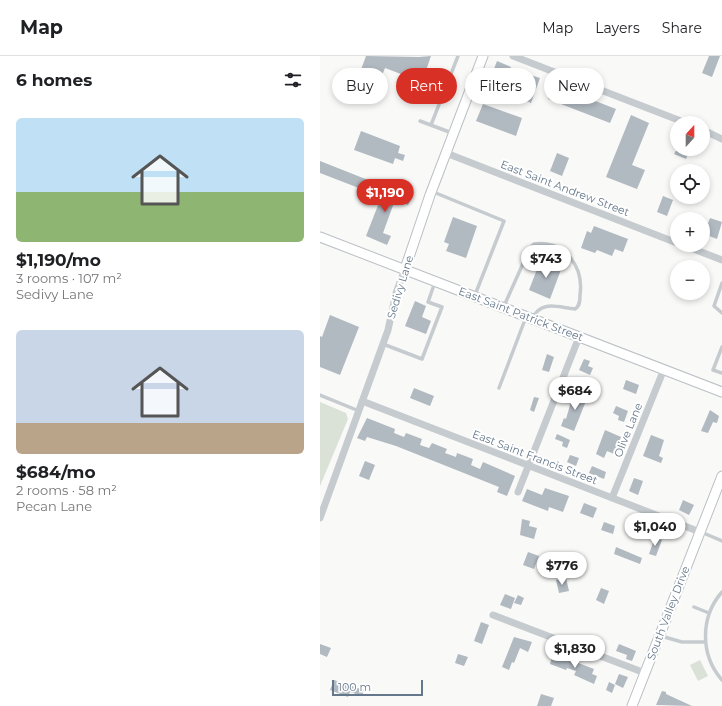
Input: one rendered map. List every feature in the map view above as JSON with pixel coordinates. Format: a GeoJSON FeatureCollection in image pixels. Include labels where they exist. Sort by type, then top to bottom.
{"type":"FeatureCollection","features":[{"type":"Feature","properties":{"kind":"street","name":"Sedivy Lane"},"geometry":{"type":"LineString","coordinates":[[320,518],[383,344],[396,293],[431,191],[484,56]]}},
{"type":"Feature","properties":{"kind":"street"},"geometry":{"type":"LineString","coordinates":[[513,56],[670,117]]}},
{"type":"Feature","properties":{"kind":"street"},"geometry":{"type":"LineString","coordinates":[[710,133],[722,139]]}},
{"type":"Feature","properties":{"kind":"street","name":"East Saint Andrew Street"},"geometry":{"type":"LineString","coordinates":[[446,153],[670,240]]}},
{"type":"Feature","properties":{"kind":"street","name":"East Saint Patrick Street"},"geometry":{"type":"LineString","coordinates":[[320,236],[722,392]]}},
{"type":"Feature","properties":{"kind":"street"},"geometry":{"type":"LineString","coordinates":[[701,252],[722,260]]}},
{"type":"Feature","properties":{"kind":"street"},"geometry":{"type":"LineString","coordinates":[[518,492],[579,337]]}},
{"type":"Feature","properties":{"kind":"street","name":"Olive Lane"},"geometry":{"type":"LineString","coordinates":[[612,498],[664,369]]}},
{"type":"Feature","properties":{"kind":"street","name":"East Saint Francis Street"},"geometry":{"type":"LineString","coordinates":[[362,401],[700,532]]}},
{"type":"Feature","properties":{"kind":"street","name":"South Valley Drive"},"geometry":{"type":"LineString","coordinates":[[632,706],[722,476]]}},
{"type":"Feature","properties":{"kind":"street"},"geometry":{"type":"LineString","coordinates":[[493,615],[645,673]]}},
{"type":"Feature","properties":{"kind":"lane"},"geometry":{"type":"LineString","coordinates":[[431,125],[458,56]]}},
{"type":"Feature","properties":{"kind":"lane"},"geometry":{"type":"LineString","coordinates":[[420,121],[453,134]]}},
{"type":"Feature","properties":{"kind":"lane"},"geometry":{"type":"LineString","coordinates":[[431,191],[504,222],[475,296]]}},
{"type":"Feature","properties":{"kind":"lane"},"geometry":{"type":"LineString","coordinates":[[499,388],[530,318],[536,311],[550,305],[575,309],[579,303],[581,286],[579,270],[568,255],[550,245],[534,244],[530,248],[503,307]]}},
{"type":"Feature","properties":{"kind":"lane"},"geometry":{"type":"LineString","coordinates":[[383,344],[422,359],[442,307],[428,302],[436,281]]}},
{"type":"Feature","properties":{"kind":"lane"},"geometry":{"type":"LineString","coordinates":[[722,283],[714,306],[722,313]]}},
{"type":"Feature","properties":{"kind":"lane"},"geometry":{"type":"LineString","coordinates":[[722,347],[713,370],[722,373]]}},
{"type":"Feature","properties":{"kind":"lane"},"geometry":{"type":"LineString","coordinates":[[320,395],[359,411]]}},
{"type":"Feature","properties":{"kind":"lane"},"geometry":{"type":"LineString","coordinates":[[700,532],[722,541]]}},
{"type":"Feature","properties":{"kind":"lane"},"geometry":{"type":"LineString","coordinates":[[722,592],[709,613],[706,623],[705,642],[710,660],[722,680]]}},
{"type":"Feature","properties":{"kind":"lane"},"geometry":{"type":"LineString","coordinates":[[694,607],[709,613]]}},
{"type":"Feature","properties":{"kind":"lane"},"geometry":{"type":"LineString","coordinates":[[660,635],[682,642],[705,642]]}},
{"type":"Feature","properties":{"kind":"shaded area"},"geometry":{"type":"Polygon","coordinates":[[[320,402],[346,413],[348,419],[320,486],[320,402]]]}},
{"type":"Feature","properties":{"kind":"shaded area"},"geometry":{"type":"Polygon","coordinates":[[[700,660],[708,676],[698,681],[690,665],[700,660]]]}},
{"type":"Feature","properties":{"kind":"building"},"geometry":{"type":"Polygon","coordinates":[[[366,56],[431,56],[427,68],[396,68],[396,72],[388,68],[362,68],[366,56]]]}},
{"type":"Feature","properties":{"kind":"building"},"geometry":{"type":"Polygon","coordinates":[[[709,56],[720,56],[712,77],[702,73],[709,56]]]}},
{"type":"Feature","properties":{"kind":"building"},"geometry":{"type":"Polygon","coordinates":[[[497,61],[511,67],[511,68],[494,68],[497,61]]]}},
{"type":"Feature","properties":{"kind":"building"},"geometry":{"type":"Polygon","coordinates":[[[536,77],[540,78],[536,89],[536,77]]]}},
{"type":"Feature","properties":{"kind":"building"},"geometry":{"type":"Polygon","coordinates":[[[483,104],[522,118],[516,136],[476,121],[483,104]]]}},
{"type":"Feature","properties":{"kind":"building"},"geometry":{"type":"Polygon","coordinates":[[[561,104],[603,104],[616,109],[610,123],[561,104]]]}},
{"type":"Feature","properties":{"kind":"building"},"geometry":{"type":"Polygon","coordinates":[[[631,115],[649,123],[632,165],[645,170],[637,189],[606,177],[631,115]]]}},
{"type":"Feature","properties":{"kind":"building"},"geometry":{"type":"Polygon","coordinates":[[[361,131],[400,146],[398,153],[405,155],[403,161],[395,158],[393,164],[354,150],[361,131]]]}},
{"type":"Feature","properties":{"kind":"building"},"geometry":{"type":"Polygon","coordinates":[[[557,153],[569,158],[562,176],[550,171],[557,153]]]}},
{"type":"Feature","properties":{"kind":"building"},"geometry":{"type":"Polygon","coordinates":[[[679,156],[687,156],[686,159],[679,156]]]}},
{"type":"Feature","properties":{"kind":"building"},"geometry":{"type":"Polygon","coordinates":[[[320,161],[368,180],[364,190],[320,173],[320,161]]]}},
{"type":"Feature","properties":{"kind":"building"},"geometry":{"type":"Polygon","coordinates":[[[380,184],[412,196],[408,205],[395,200],[383,233],[391,236],[387,245],[366,236],[382,195],[377,193],[380,184]]]}},
{"type":"Feature","properties":{"kind":"building"},"geometry":{"type":"Polygon","coordinates":[[[663,196],[670,199],[670,204],[672,204],[667,216],[657,212],[663,196]]]}},
{"type":"Feature","properties":{"kind":"building"},"geometry":{"type":"Polygon","coordinates":[[[453,217],[477,226],[466,258],[446,251],[449,244],[444,242],[453,217]]]}},
{"type":"Feature","properties":{"kind":"building"},"geometry":{"type":"Polygon","coordinates":[[[710,218],[722,222],[717,239],[710,236],[710,218]]]}},
{"type":"Feature","properties":{"kind":"building"},"geometry":{"type":"Polygon","coordinates":[[[594,226],[628,239],[623,252],[615,249],[612,256],[597,250],[595,253],[581,248],[587,231],[591,233],[594,226]]]}},
{"type":"Feature","properties":{"kind":"building"},"geometry":{"type":"Polygon","coordinates":[[[541,259],[562,267],[550,299],[529,290],[541,259]]]}},
{"type":"Feature","properties":{"kind":"building"},"geometry":{"type":"Polygon","coordinates":[[[415,301],[426,306],[422,317],[431,321],[426,334],[405,326],[415,301]]]}},
{"type":"Feature","properties":{"kind":"building"},"geometry":{"type":"Polygon","coordinates":[[[330,315],[359,327],[340,375],[320,367],[320,336],[322,337],[330,315]]]}},
{"type":"Feature","properties":{"kind":"building"},"geometry":{"type":"Polygon","coordinates":[[[547,354],[554,357],[549,372],[542,370],[547,354]]]}},
{"type":"Feature","properties":{"kind":"building"},"geometry":{"type":"Polygon","coordinates":[[[584,359],[590,361],[588,366],[593,368],[590,375],[579,370],[584,359]]]}},
{"type":"Feature","properties":{"kind":"building"},"geometry":{"type":"Polygon","coordinates":[[[626,380],[639,385],[636,394],[623,389],[626,380]]]}},
{"type":"Feature","properties":{"kind":"building"},"geometry":{"type":"Polygon","coordinates":[[[414,388],[434,396],[430,406],[410,398],[414,388]]]}},
{"type":"Feature","properties":{"kind":"building"},"geometry":{"type":"Polygon","coordinates":[[[574,391],[588,396],[574,431],[561,426],[564,418],[566,419],[574,391]]]}},
{"type":"Feature","properties":{"kind":"building"},"geometry":{"type":"Polygon","coordinates":[[[534,397],[539,398],[534,412],[530,410],[534,397]]]}},
{"type":"Feature","properties":{"kind":"building"},"geometry":{"type":"Polygon","coordinates":[[[616,406],[628,411],[624,422],[618,420],[619,416],[613,413],[616,406]]]}},
{"type":"Feature","properties":{"kind":"building"},"geometry":{"type":"Polygon","coordinates":[[[710,410],[719,416],[717,423],[713,422],[708,433],[701,431],[710,410]]]}},
{"type":"Feature","properties":{"kind":"building"},"geometry":{"type":"Polygon","coordinates":[[[367,418],[395,429],[394,433],[404,437],[406,433],[422,439],[420,445],[429,448],[432,443],[447,449],[445,453],[456,457],[457,453],[473,459],[471,465],[480,469],[483,462],[515,476],[507,496],[497,492],[499,487],[396,446],[367,437],[365,441],[357,438],[367,418]]]}},
{"type":"Feature","properties":{"kind":"building"},"geometry":{"type":"Polygon","coordinates":[[[605,430],[621,437],[614,454],[607,451],[604,458],[596,454],[605,430]]]}},
{"type":"Feature","properties":{"kind":"building"},"geometry":{"type":"Polygon","coordinates":[[[557,434],[570,440],[567,448],[562,446],[563,442],[555,439],[557,434]]]}},
{"type":"Feature","properties":{"kind":"building"},"geometry":{"type":"Polygon","coordinates":[[[651,435],[664,440],[659,456],[663,458],[661,463],[643,456],[651,435]]]}},
{"type":"Feature","properties":{"kind":"building"},"geometry":{"type":"Polygon","coordinates":[[[570,455],[579,458],[576,466],[567,462],[570,455]]]}},
{"type":"Feature","properties":{"kind":"building"},"geometry":{"type":"Polygon","coordinates":[[[365,461],[375,465],[369,480],[359,476],[365,461]]]}},
{"type":"Feature","properties":{"kind":"building"},"geometry":{"type":"Polygon","coordinates":[[[592,466],[606,472],[604,479],[589,473],[592,466]]]}},
{"type":"Feature","properties":{"kind":"building"},"geometry":{"type":"Polygon","coordinates":[[[634,478],[643,481],[638,495],[629,491],[634,478]]]}},
{"type":"Feature","properties":{"kind":"building"},"geometry":{"type":"Polygon","coordinates":[[[545,488],[569,496],[563,512],[549,507],[548,511],[522,501],[527,489],[542,495],[545,488]]]}},
{"type":"Feature","properties":{"kind":"building"},"geometry":{"type":"Polygon","coordinates":[[[683,500],[694,505],[689,515],[679,510],[683,500]]]}},
{"type":"Feature","properties":{"kind":"building"},"geometry":{"type":"Polygon","coordinates":[[[584,503],[597,508],[593,518],[580,513],[584,503]]]}},
{"type":"Feature","properties":{"kind":"building"},"geometry":{"type":"Polygon","coordinates":[[[522,519],[530,521],[529,526],[537,528],[534,539],[520,535],[522,519]]]}},
{"type":"Feature","properties":{"kind":"building"},"geometry":{"type":"Polygon","coordinates":[[[604,522],[615,526],[613,534],[601,530],[604,522]]]}},
{"type":"Feature","properties":{"kind":"building"},"geometry":{"type":"Polygon","coordinates":[[[655,537],[662,540],[656,556],[649,554],[655,537]]]}},
{"type":"Feature","properties":{"kind":"building"},"geometry":{"type":"Polygon","coordinates":[[[616,547],[642,558],[640,564],[614,554],[616,547]]]}},
{"type":"Feature","properties":{"kind":"building"},"geometry":{"type":"Polygon","coordinates":[[[528,552],[539,556],[534,569],[523,565],[528,552]]]}},
{"type":"Feature","properties":{"kind":"building"},"geometry":{"type":"Polygon","coordinates":[[[566,578],[569,591],[559,593],[556,580],[566,578]]]}},
{"type":"Feature","properties":{"kind":"building"},"geometry":{"type":"Polygon","coordinates":[[[601,588],[609,591],[604,604],[596,600],[601,588]]]}},
{"type":"Feature","properties":{"kind":"building"},"geometry":{"type":"Polygon","coordinates":[[[505,594],[515,598],[511,609],[500,605],[505,594]]]}},
{"type":"Feature","properties":{"kind":"building"},"geometry":{"type":"Polygon","coordinates":[[[518,595],[524,598],[521,605],[514,603],[518,595]]]}},
{"type":"Feature","properties":{"kind":"building"},"geometry":{"type":"Polygon","coordinates":[[[481,622],[489,625],[482,644],[474,641],[481,622]]]}},
{"type":"Feature","properties":{"kind":"building"},"geometry":{"type":"Polygon","coordinates":[[[514,637],[532,642],[528,652],[520,648],[514,663],[512,662],[509,670],[502,667],[514,637]]]}},
{"type":"Feature","properties":{"kind":"building"},"geometry":{"type":"Polygon","coordinates":[[[320,644],[331,648],[327,657],[320,654],[320,644]]]}},
{"type":"Feature","properties":{"kind":"building"},"geometry":{"type":"Polygon","coordinates":[[[619,644],[636,651],[632,661],[626,659],[627,655],[616,651],[619,644]]]}},
{"type":"Feature","properties":{"kind":"building"},"geometry":{"type":"Polygon","coordinates":[[[458,654],[468,657],[464,666],[455,663],[458,654]]]}},
{"type":"Feature","properties":{"kind":"building"},"geometry":{"type":"Polygon","coordinates":[[[560,656],[594,669],[592,674],[597,676],[594,684],[574,675],[576,671],[567,668],[566,670],[550,664],[552,657],[559,659],[560,656]]]}},
{"type":"Feature","properties":{"kind":"building"},"geometry":{"type":"Polygon","coordinates":[[[619,674],[628,677],[623,688],[615,684],[619,674]]]}},
{"type":"Feature","properties":{"kind":"building"},"geometry":{"type":"Polygon","coordinates":[[[334,680],[364,690],[362,696],[350,692],[348,697],[330,690],[334,680]]]}},
{"type":"Feature","properties":{"kind":"building"},"geometry":{"type":"Polygon","coordinates":[[[609,682],[615,685],[612,693],[606,690],[609,682]]]}},
{"type":"Feature","properties":{"kind":"building"},"geometry":{"type":"Polygon","coordinates":[[[662,691],[666,692],[666,694],[692,706],[656,705],[662,691]]]}},
{"type":"Feature","properties":{"kind":"building"},"geometry":{"type":"Polygon","coordinates":[[[541,694],[554,698],[551,706],[537,706],[541,694]]]}}]}
